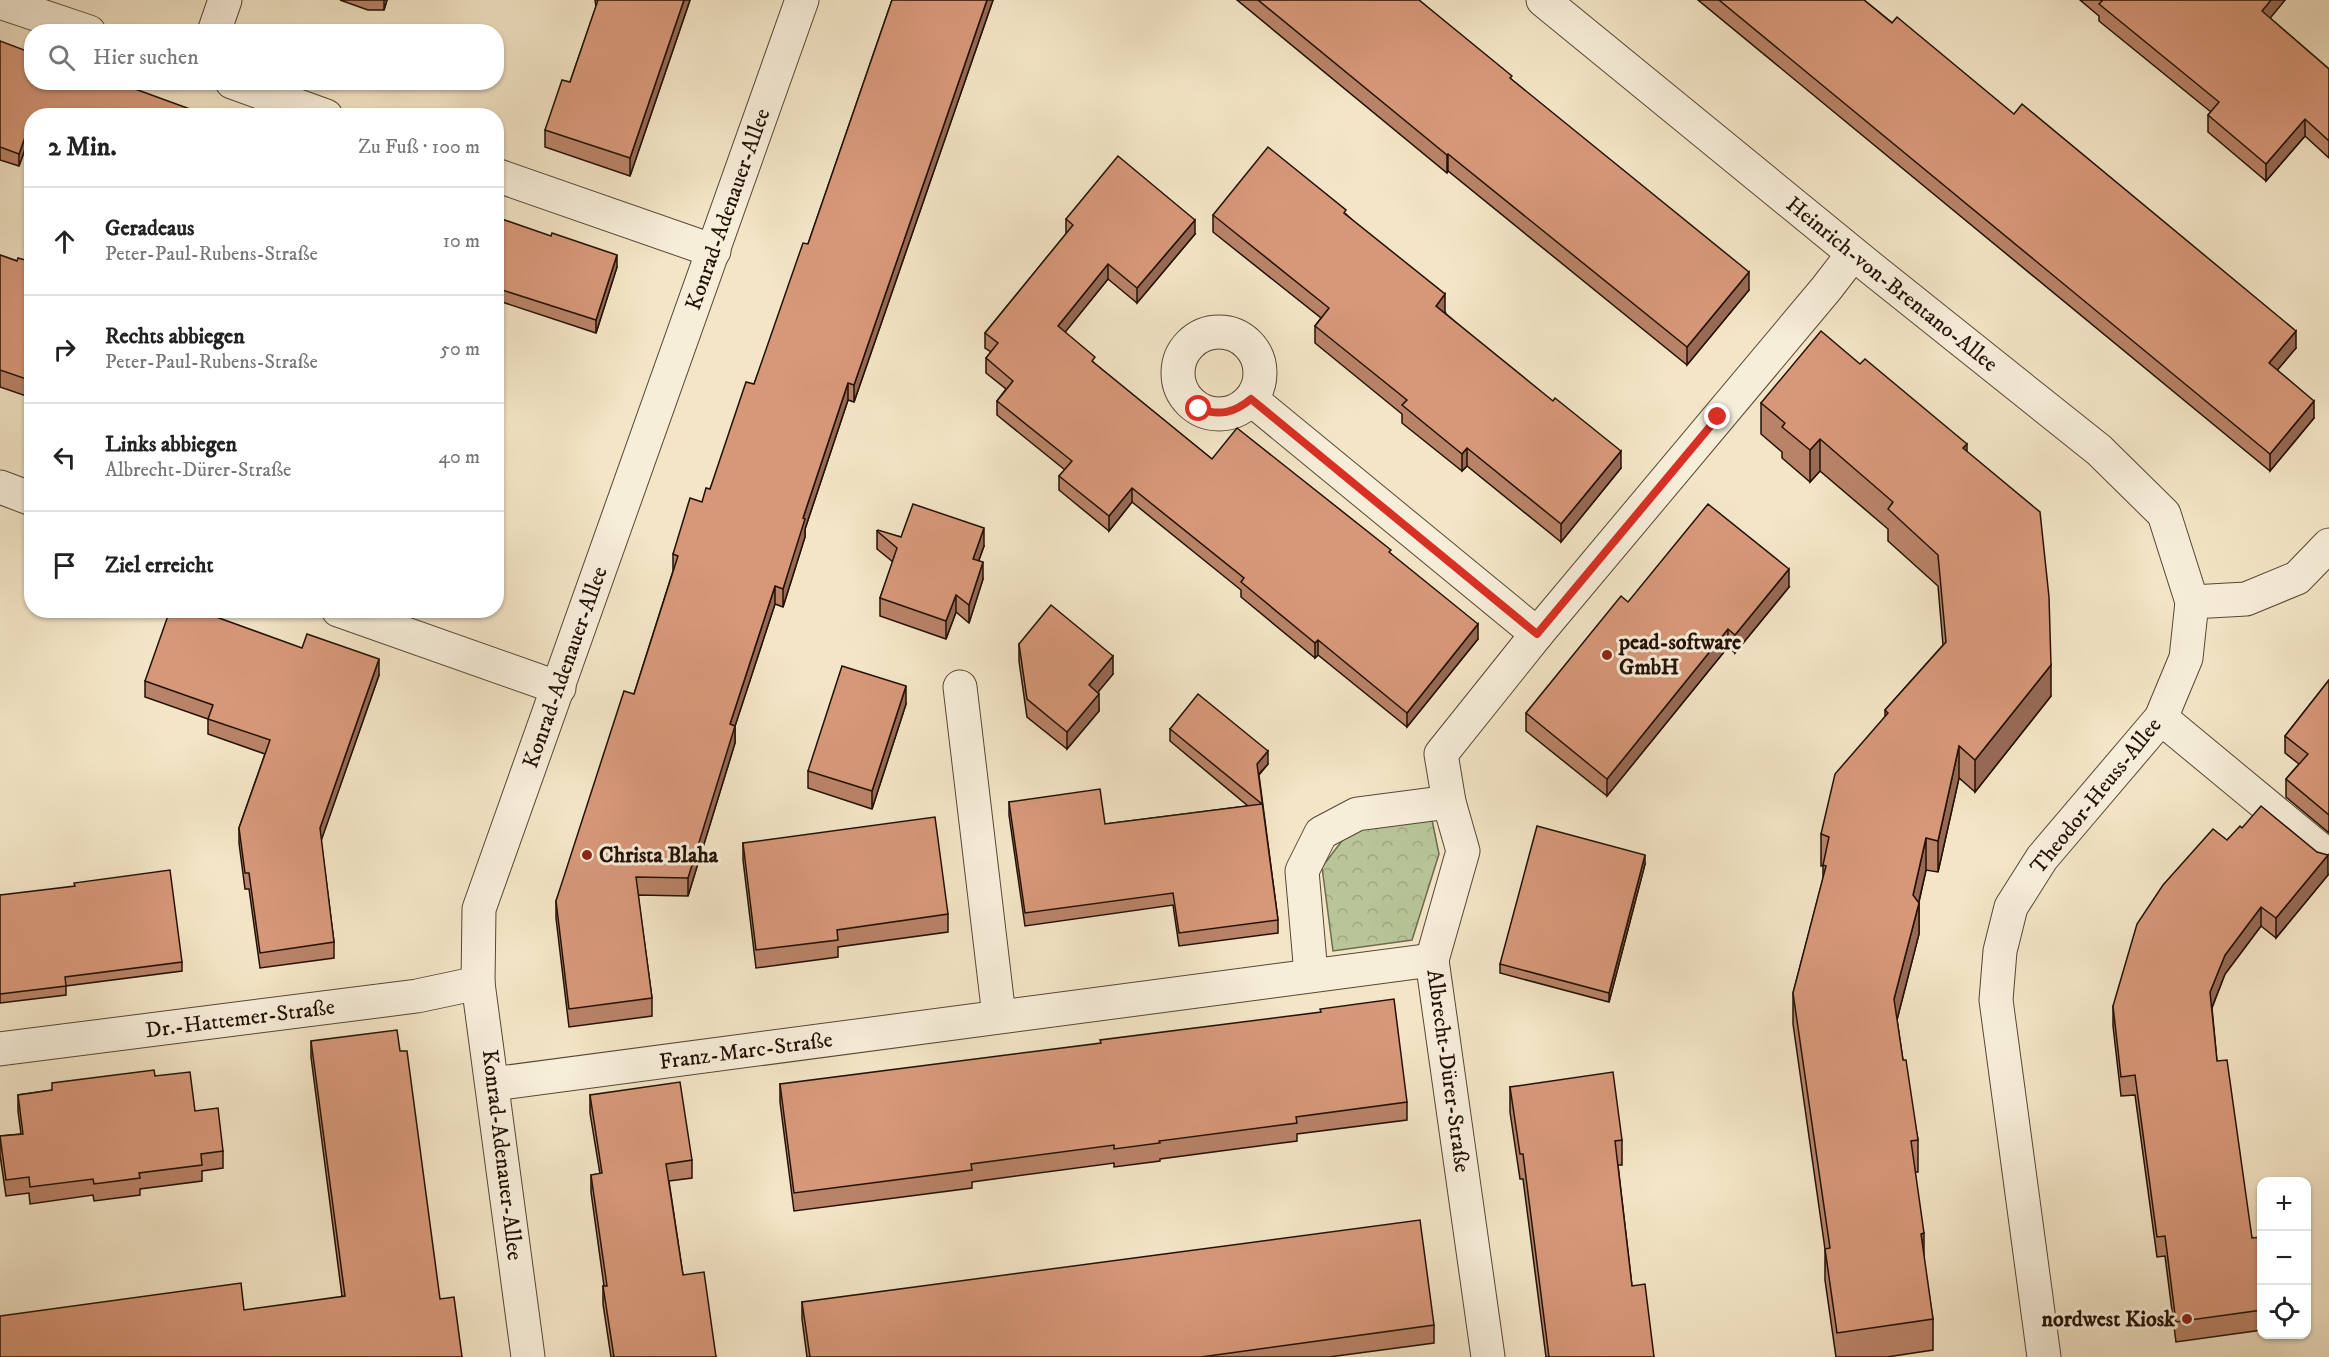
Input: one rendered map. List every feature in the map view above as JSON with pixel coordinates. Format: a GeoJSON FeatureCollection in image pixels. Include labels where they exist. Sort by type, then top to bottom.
{"type":"FeatureCollection","features":[{"type":"Feature","properties":{"kind":"street"},"geometry":{"type":"LineString","coordinates":[[217,24],[225,0]]}},
{"type":"Feature","properties":{"kind":"street","name":"Konrad-Adenauer-Allee"},"geometry":{"type":"LineString","coordinates":[[528,1357],[478,983],[479,909],[802,0]]}},
{"type":"Feature","properties":{"kind":"street","name":"Heinrich-von-Brentano-Allee"},"geometry":{"type":"LineString","coordinates":[[1543,0],[1853,254],[2098,450],[2164,514],[2192,602]]}},
{"type":"Feature","properties":{"kind":"street"},"geometry":{"type":"LineString","coordinates":[[0,2],[82,19]]}},
{"type":"Feature","properties":{"kind":"street"},"geometry":{"type":"LineString","coordinates":[[254,90],[304,108]]}},
{"type":"Feature","properties":{"kind":"street"},"geometry":{"type":"LineString","coordinates":[[504,178],[714,251]]}},
{"type":"Feature","properties":{"kind":"street","name":"Albrecht-Dürer-Straße"},"geometry":{"type":"LineString","coordinates":[[1488,1357],[1432,960],[1463,851],[1449,802],[1442,753],[1537,634],[1853,254]]}},
{"type":"Feature","properties":{"kind":"street"},"geometry":{"type":"LineString","coordinates":[[1251,399],[1537,634]]}},
{"type":"Feature","properties":{"kind":"street"},"geometry":{"type":"LineString","coordinates":[[0,487],[24,496]]}},
{"type":"Feature","properties":{"kind":"street"},"geometry":{"type":"LineString","coordinates":[[2192,602],[2246,599],[2297,578],[2329,545]]}},
{"type":"Feature","properties":{"kind":"street","name":"Theodor-Heuss-Allee"},"geometry":{"type":"LineString","coordinates":[[2044,1357],[1996,1000],[2000,951],[2011,908],[2042,858],[2161,718],[2186,658],[2192,602]]}},
{"type":"Feature","properties":{"kind":"street"},"geometry":{"type":"LineString","coordinates":[[361,618],[559,688]]}},
{"type":"Feature","properties":{"kind":"street"},"geometry":{"type":"LineString","coordinates":[[960,687],[999,1016]]}},
{"type":"Feature","properties":{"kind":"street"},"geometry":{"type":"LineString","coordinates":[[2161,718],[2329,857]]}},
{"type":"Feature","properties":{"kind":"street"},"geometry":{"type":"LineString","coordinates":[[1311,974],[1302,871],[1321,833],[1356,814],[1449,802]]}},
{"type":"Feature","properties":{"kind":"street","name":"Franz-Marc-Straße"},"geometry":{"type":"LineString","coordinates":[[493,1084],[1311,974],[1432,960]]}},
{"type":"Feature","properties":{"kind":"street","name":"Dr.-Hattemer-Straße"},"geometry":{"type":"LineString","coordinates":[[0,1049],[417,996],[478,983]]}},
{"type":"Feature","properties":{"kind":"green space"},"geometry":{"type":"Polygon","coordinates":[[[1431,815],[1439,854],[1412,940],[1333,951],[1322,867],[1351,829],[1431,815]]]}},
{"type":"Feature","properties":{"kind":"building"},"geometry":{"type":"Polygon","coordinates":[[[598,0],[684,0],[630,158],[545,130],[562,80],[570,82],[598,0]]]}},
{"type":"Feature","properties":{"kind":"building"},"geometry":{"type":"Polygon","coordinates":[[[892,0],[987,0],[854,385],[848,383],[803,518],[805,519],[783,589],[775,586],[730,724],[735,726],[688,878],[636,877],[652,998],[569,1009],[556,901],[624,691],[634,694],[678,556],[673,554],[690,498],[702,502],[706,488],[710,489],[746,382],[754,384],[803,243],[808,244],[892,0]]]}},
{"type":"Feature","properties":{"kind":"building"},"geometry":{"type":"Polygon","coordinates":[[[1258,0],[1419,0],[1512,76],[1510,78],[1749,272],[1687,347],[1258,0]]]}},
{"type":"Feature","properties":{"kind":"building"},"geometry":{"type":"Polygon","coordinates":[[[1719,0],[1864,0],[1892,23],[1897,17],[2014,114],[2022,104],[2296,331],[2269,363],[2314,401],[2270,454],[1719,0]]]}},
{"type":"Feature","properties":{"kind":"building"},"geometry":{"type":"Polygon","coordinates":[[[2101,0],[2271,0],[2262,11],[2329,69],[2329,141],[2305,119],[2266,164],[2208,115],[2219,102],[2099,4],[2101,0]]]}},
{"type":"Feature","properties":{"kind":"building"},"geometry":{"type":"Polygon","coordinates":[[[0,41],[24,50],[24,90],[138,90],[187,108],[24,108],[24,140],[19,154],[0,147],[0,41]]]}},
{"type":"Feature","properties":{"kind":"building"},"geometry":{"type":"Polygon","coordinates":[[[1268,147],[1346,210],[1344,213],[1445,294],[1436,306],[1553,401],[1555,398],[1621,451],[1561,524],[1467,448],[1462,454],[1402,405],[1407,400],[1315,326],[1329,308],[1213,215],[1268,147]]]}},
{"type":"Feature","properties":{"kind":"building"},"geometry":{"type":"Polygon","coordinates":[[[1118,156],[1195,220],[1137,288],[1108,264],[1058,326],[1095,357],[1092,361],[1212,459],[1237,428],[1391,550],[1389,552],[1478,624],[1407,713],[1318,640],[1315,643],[1241,582],[1244,578],[1132,488],[1109,516],[1059,476],[1072,461],[997,401],[1013,381],[986,358],[998,343],[985,333],[1073,225],[1066,219],[1118,156]]]}},
{"type":"Feature","properties":{"kind":"building"},"geometry":{"type":"Polygon","coordinates":[[[504,220],[617,255],[596,320],[504,291],[504,220]]]}},
{"type":"Feature","properties":{"kind":"building"},"geometry":{"type":"Polygon","coordinates":[[[0,255],[17,261],[18,258],[24,260],[24,378],[0,370],[0,255]]]}},
{"type":"Feature","properties":{"kind":"building"},"geometry":{"type":"Polygon","coordinates":[[[1821,331],[1860,364],[1865,359],[1967,444],[1963,448],[2040,512],[2049,597],[2051,665],[1975,760],[1959,746],[1938,841],[1926,838],[1913,895],[1919,903],[1894,999],[1918,1140],[1911,1141],[1933,1319],[1837,1333],[1825,1249],[1830,1248],[1793,993],[1826,866],[1823,865],[1829,837],[1821,834],[1835,774],[1888,713],[1885,710],[1946,642],[1938,555],[1888,509],[1893,502],[1820,439],[1810,450],[1782,427],[1785,423],[1761,403],[1821,331]]]}},
{"type":"Feature","properties":{"kind":"building"},"geometry":{"type":"Polygon","coordinates":[[[913,504],[984,528],[973,559],[983,562],[969,605],[956,595],[946,621],[880,598],[897,548],[877,531],[901,537],[913,504]]]}},
{"type":"Feature","properties":{"kind":"building"},"geometry":{"type":"Polygon","coordinates":[[[1708,504],[1789,569],[1735,635],[1728,629],[1607,779],[1526,713],[1621,596],[1628,602],[1708,504]]]}},
{"type":"Feature","properties":{"kind":"building"},"geometry":{"type":"Polygon","coordinates":[[[1051,605],[1113,656],[1089,685],[1099,694],[1067,732],[1027,699],[1019,644],[1051,605]]]}},
{"type":"Feature","properties":{"kind":"building"},"geometry":{"type":"Polygon","coordinates":[[[167,618],[219,618],[302,648],[307,634],[379,659],[320,828],[334,942],[260,953],[249,873],[245,873],[239,828],[270,740],[208,719],[213,705],[145,681],[167,618]]]}},
{"type":"Feature","properties":{"kind":"building"},"geometry":{"type":"Polygon","coordinates":[[[842,666],[906,686],[872,791],[808,771],[842,666]]]}},
{"type":"Feature","properties":{"kind":"building"},"geometry":{"type":"Polygon","coordinates":[[[2329,680],[2329,815],[2286,779],[2308,754],[2285,736],[2329,680]]]}},
{"type":"Feature","properties":{"kind":"building"},"geometry":{"type":"Polygon","coordinates":[[[1198,694],[1268,751],[1257,764],[1278,920],[1179,933],[1173,893],[1025,913],[1009,802],[1100,789],[1105,824],[1262,804],[1170,729],[1198,694]]]}},
{"type":"Feature","properties":{"kind":"building"},"geometry":{"type":"Polygon","coordinates":[[[2261,806],[2317,852],[2328,855],[2276,918],[2261,907],[2225,955],[2210,992],[2217,1061],[2227,1060],[2252,1238],[2257,1238],[2257,1311],[2176,1322],[2165,1236],[2157,1237],[2135,1075],[2121,1077],[2113,1006],[2137,924],[2163,885],[2213,829],[2227,840],[2240,826],[2242,828],[2261,806]]]}},
{"type":"Feature","properties":{"kind":"building"},"geometry":{"type":"Polygon","coordinates":[[[935,817],[948,914],[837,930],[838,940],[756,950],[743,843],[935,817]]]}},
{"type":"Feature","properties":{"kind":"building"},"geometry":{"type":"Polygon","coordinates":[[[1537,826],[1645,855],[1609,993],[1500,964],[1537,826]]]}},
{"type":"Feature","properties":{"kind":"building"},"geometry":{"type":"Polygon","coordinates":[[[170,870],[182,962],[65,977],[66,986],[0,994],[0,895],[75,886],[74,883],[170,870]]]}},
{"type":"Feature","properties":{"kind":"building"},"geometry":{"type":"Polygon","coordinates":[[[1394,999],[1407,1102],[1296,1117],[1297,1123],[1114,1149],[1114,1145],[971,1164],[972,1170],[794,1193],[780,1084],[1101,1043],[1100,1040],[1321,1012],[1320,1009],[1394,999]]]}},
{"type":"Feature","properties":{"kind":"building"},"geometry":{"type":"Polygon","coordinates":[[[397,1030],[400,1051],[407,1051],[440,1299],[454,1297],[462,1357],[0,1357],[0,1316],[241,1283],[244,1310],[345,1296],[311,1041],[397,1030]]]}},
{"type":"Feature","properties":{"kind":"building"},"geometry":{"type":"Polygon","coordinates":[[[154,1070],[155,1076],[190,1072],[195,1111],[218,1108],[223,1151],[201,1154],[202,1165],[139,1173],[140,1178],[94,1184],[93,1179],[30,1187],[29,1177],[6,1180],[0,1136],[23,1134],[18,1095],[52,1090],[52,1083],[154,1070]]]}},
{"type":"Feature","properties":{"kind":"building"},"geometry":{"type":"Polygon","coordinates":[[[1613,1072],[1622,1140],[1615,1141],[1632,1286],[1645,1284],[1654,1357],[1549,1357],[1523,1154],[1520,1154],[1510,1087],[1613,1072]]]}},
{"type":"Feature","properties":{"kind":"building"},"geometry":{"type":"Polygon","coordinates":[[[680,1082],[692,1160],[666,1164],[683,1275],[704,1272],[716,1357],[614,1357],[603,1286],[607,1286],[591,1175],[602,1173],[590,1095],[680,1082]]]}},
{"type":"Feature","properties":{"kind":"building"},"geometry":{"type":"Polygon","coordinates":[[[1420,1220],[1434,1325],[1201,1357],[810,1357],[802,1302],[1420,1220]]]}},
{"type":"Feature","properties":{"kind":"place","name":"pead-software GmbH"},"geometry":{"type":"Point","coordinates":[1607,655]}},
{"type":"Feature","properties":{"kind":"place","name":"Christa Blaha"},"geometry":{"type":"Point","coordinates":[587,855]}},
{"type":"Feature","properties":{"kind":"place","name":"nordwest Kiosk"},"geometry":{"type":"Point","coordinates":[2187,1319]}},
{"type":"Feature","properties":{"kind":"route"},"geometry":{"type":"LineString","coordinates":[[1199,409],[1212,414],[1226,413],[1240,408],[1251,399],[1537,634],[1718,417]]}}]}
